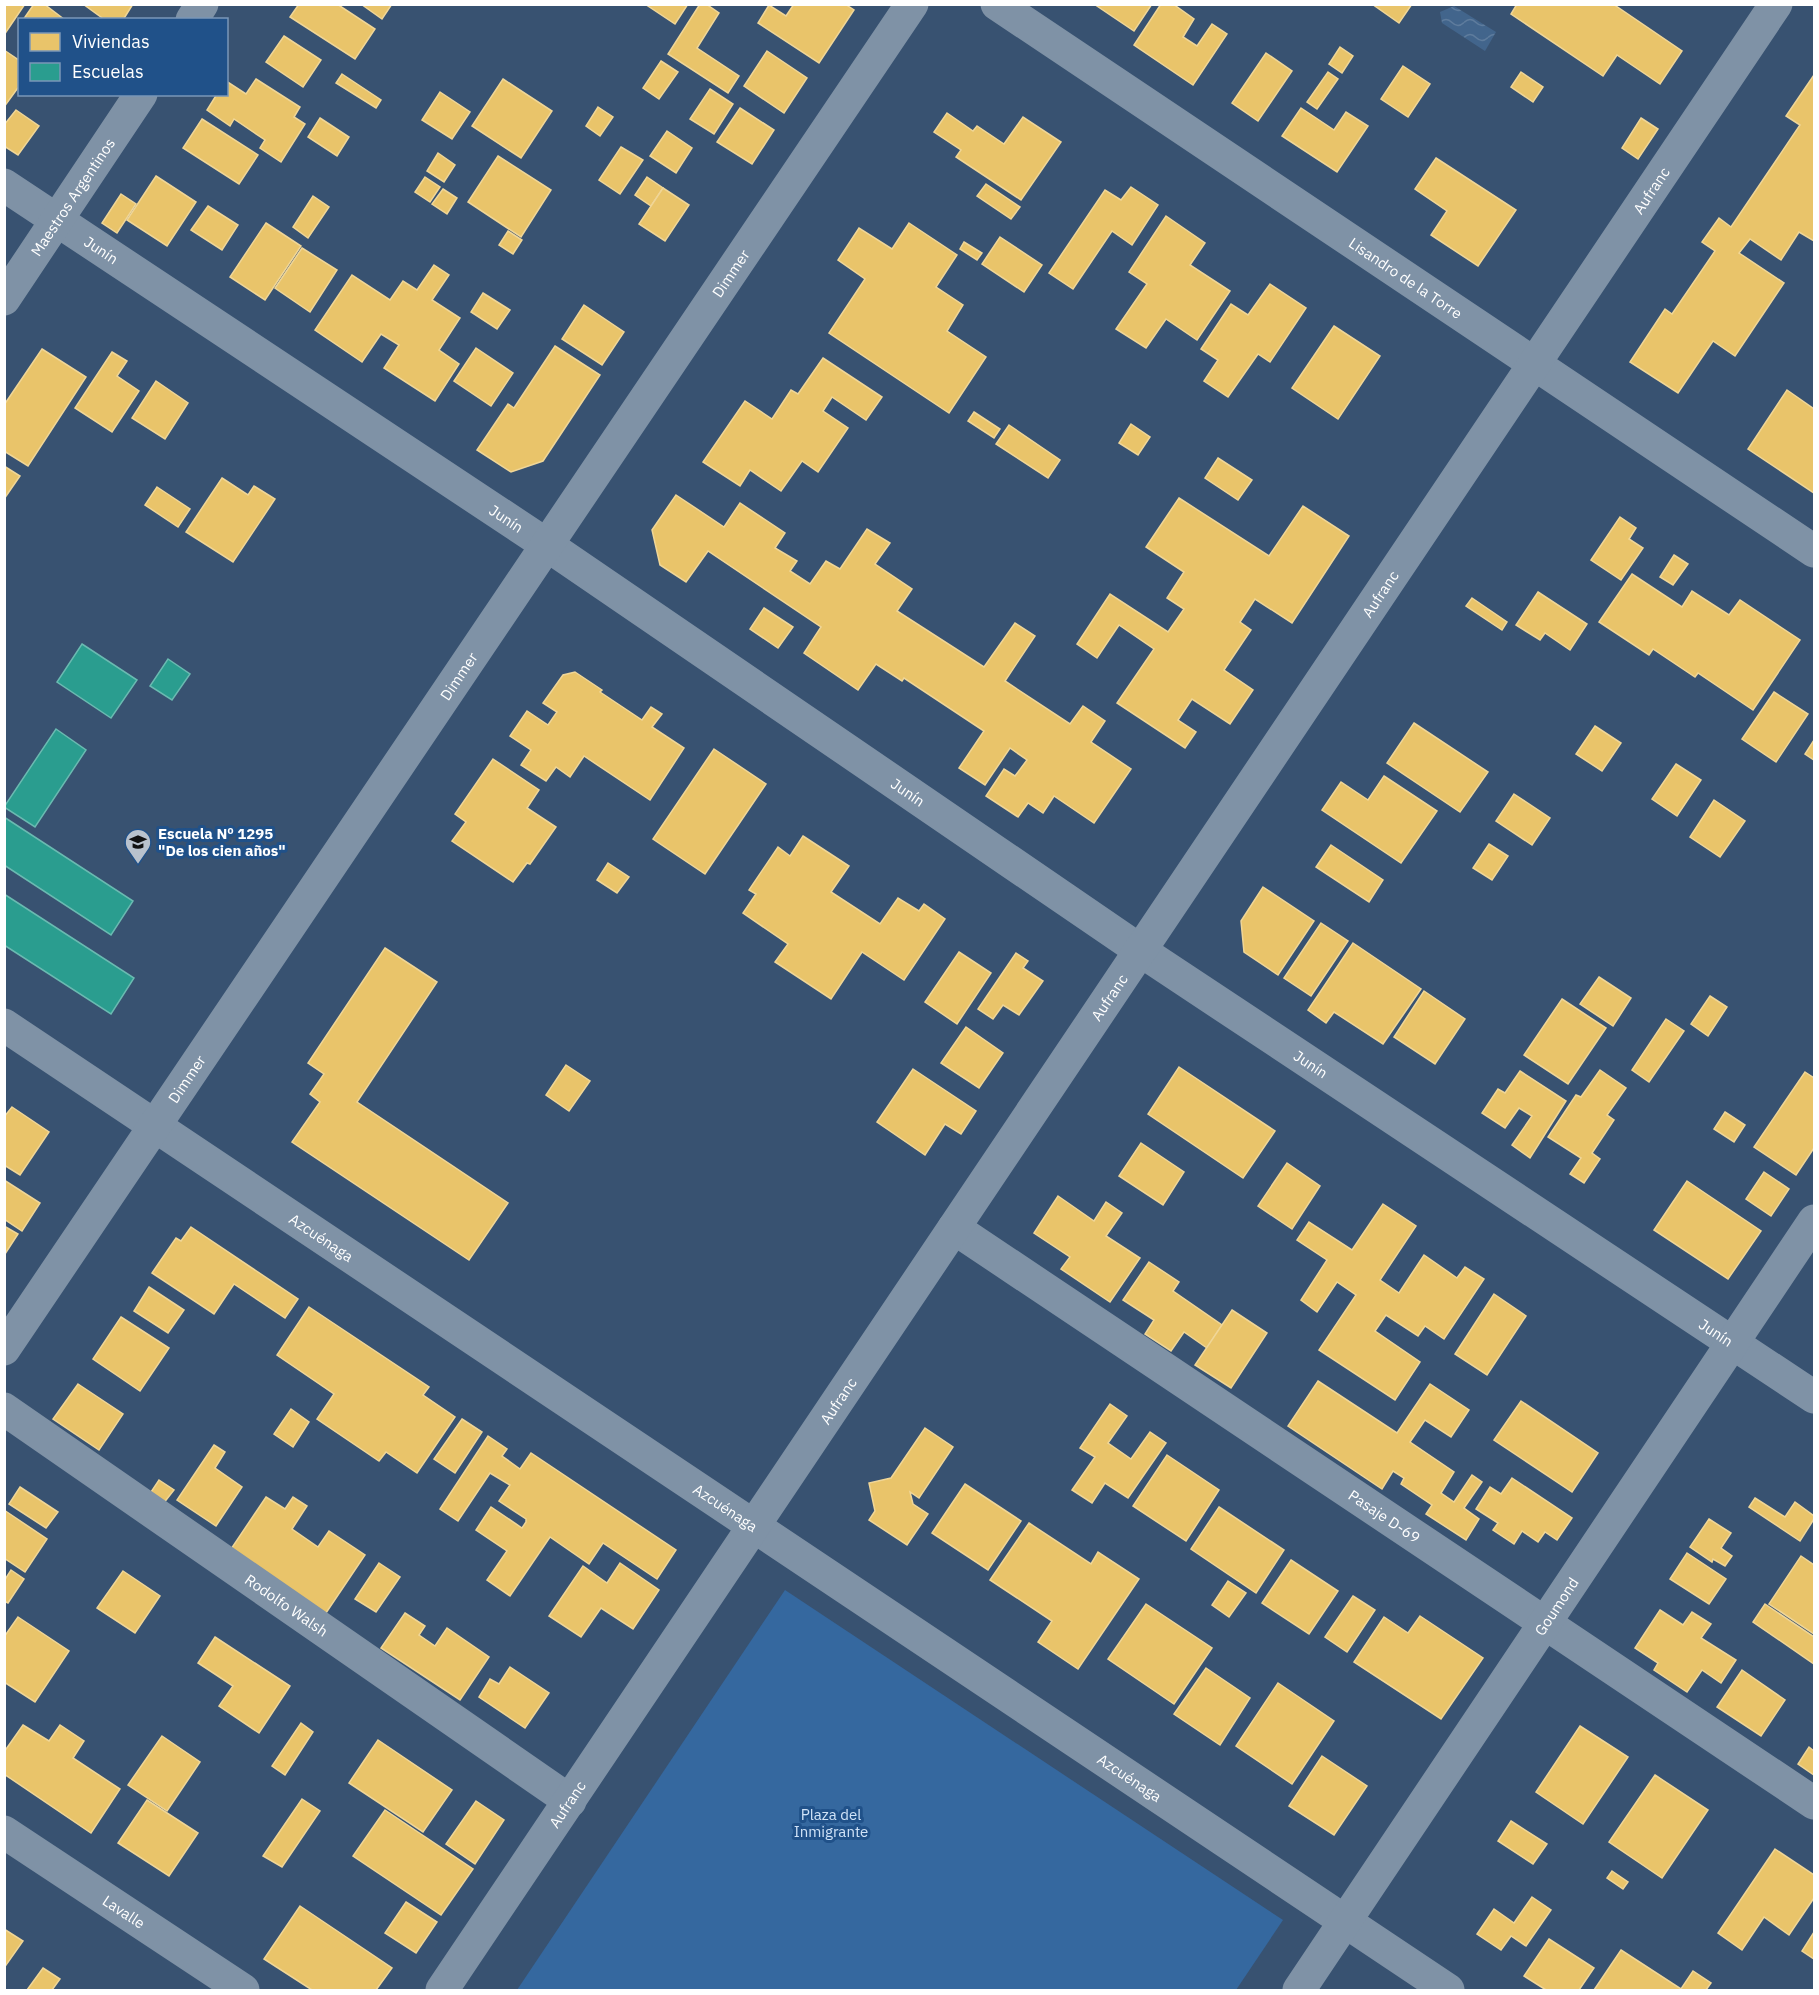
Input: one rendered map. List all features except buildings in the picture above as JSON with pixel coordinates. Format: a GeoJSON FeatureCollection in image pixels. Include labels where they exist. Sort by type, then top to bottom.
{"type":"FeatureCollection","features":[{"type":"Feature","properties":{"kind":"street"},"geometry":{"type":"LineString","coordinates":[[193,18],[202,4]]}},
{"type":"Feature","properties":{"kind":"street","name":"Dimmer"},"geometry":{"type":"LineString","coordinates":[[4,1349],[912,4]]}},
{"type":"Feature","properties":{"kind":"street","name":"Lisandro de la Torre"},"geometry":{"type":"LineString","coordinates":[[997,4],[1815,551]]}},
{"type":"Feature","properties":{"kind":"street","name":"Aufranc"},"geometry":{"type":"LineString","coordinates":[[442,1990],[1776,4]]}},
{"type":"Feature","properties":{"kind":"street","name":"Maestros Argentinos"},"geometry":{"type":"LineString","coordinates":[[4,299],[140,96]]}},
{"type":"Feature","properties":{"kind":"street","name":"Junín"},"geometry":{"type":"LineString","coordinates":[[4,184],[547,544],[1141,951],[1815,1397]]}},
{"type":"Feature","properties":{"kind":"street","name":"Azcuénaga"},"geometry":{"type":"LineString","coordinates":[[4,1025],[1448,1990]]}},
{"type":"Feature","properties":{"kind":"street","name":"Goumond"},"geometry":{"type":"LineString","coordinates":[[1299,1990],[1815,1221]]}},
{"type":"Feature","properties":{"kind":"street","name":"Pasaje D-69"},"geometry":{"type":"LineString","coordinates":[[954,1227],[1815,1803]]}},
{"type":"Feature","properties":{"kind":"street","name":"Rodolfo Walsh"},"geometry":{"type":"LineString","coordinates":[[4,1409],[570,1801]]}},
{"type":"Feature","properties":{"kind":"street","name":"Lavalle"},"geometry":{"type":"LineString","coordinates":[[4,1832],[243,1990]]}},
{"type":"Feature","properties":{"kind":"green space","name":"Plaza del Inmigrante"},"geometry":{"type":"Polygon","coordinates":[[[785,1590],[1283,1920],[1236,1990],[517,1990],[785,1590]]]}},
{"type":"Feature","properties":{"kind":"water"},"geometry":{"type":"Polygon","coordinates":[[[1454,6],[1496,32],[1485,51],[1442,23],[1440,12],[1454,6]]]}},
{"type":"Feature","properties":{"kind":"place","name":"Escuela Nº 1295 \"De los cien años\""},"geometry":{"type":"Point","coordinates":[138,865]}}]}
